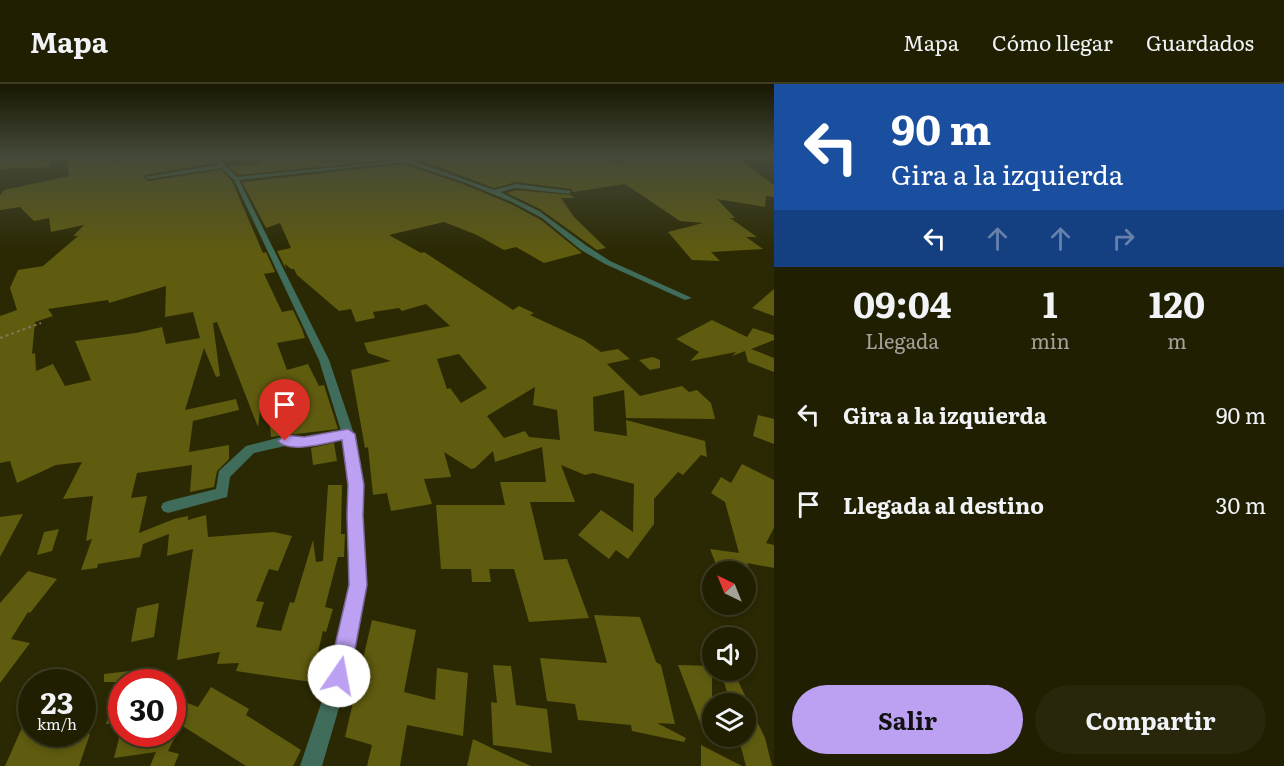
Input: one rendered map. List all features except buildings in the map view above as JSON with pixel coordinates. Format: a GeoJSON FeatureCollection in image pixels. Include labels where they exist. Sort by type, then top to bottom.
{"type":"FeatureCollection","features":[{"type":"Feature","properties":{"kind":"street"},"geometry":{"type":"LineString","coordinates":[[240,188],[324,360],[348,434],[356,485],[358,585],[339,676],[311,766]]}},
{"type":"Feature","properties":{"kind":"street"},"geometry":{"type":"LineString","coordinates":[[483,188],[548,218],[584,248],[609,262],[688,298]]}},
{"type":"Feature","properties":{"kind":"street"},"geometry":{"type":"LineString","coordinates":[[493,192],[509,188]]}},
{"type":"Feature","properties":{"kind":"street"},"geometry":{"type":"LineString","coordinates":[[532,188],[569,192]]}},
{"type":"Feature","properties":{"kind":"street"},"geometry":{"type":"LineString","coordinates":[[168,507],[222,493],[224,475],[250,449],[285,441],[304,442],[348,434]]}},
{"type":"Feature","properties":{"kind":"path"},"geometry":{"type":"LineString","coordinates":[[0,338],[41,323]]}},
{"type":"Feature","properties":{"kind":"route"},"geometry":{"type":"LineString","coordinates":[[285,441],[304,442],[348,434],[356,485],[358,585],[339,676]]}}]}
